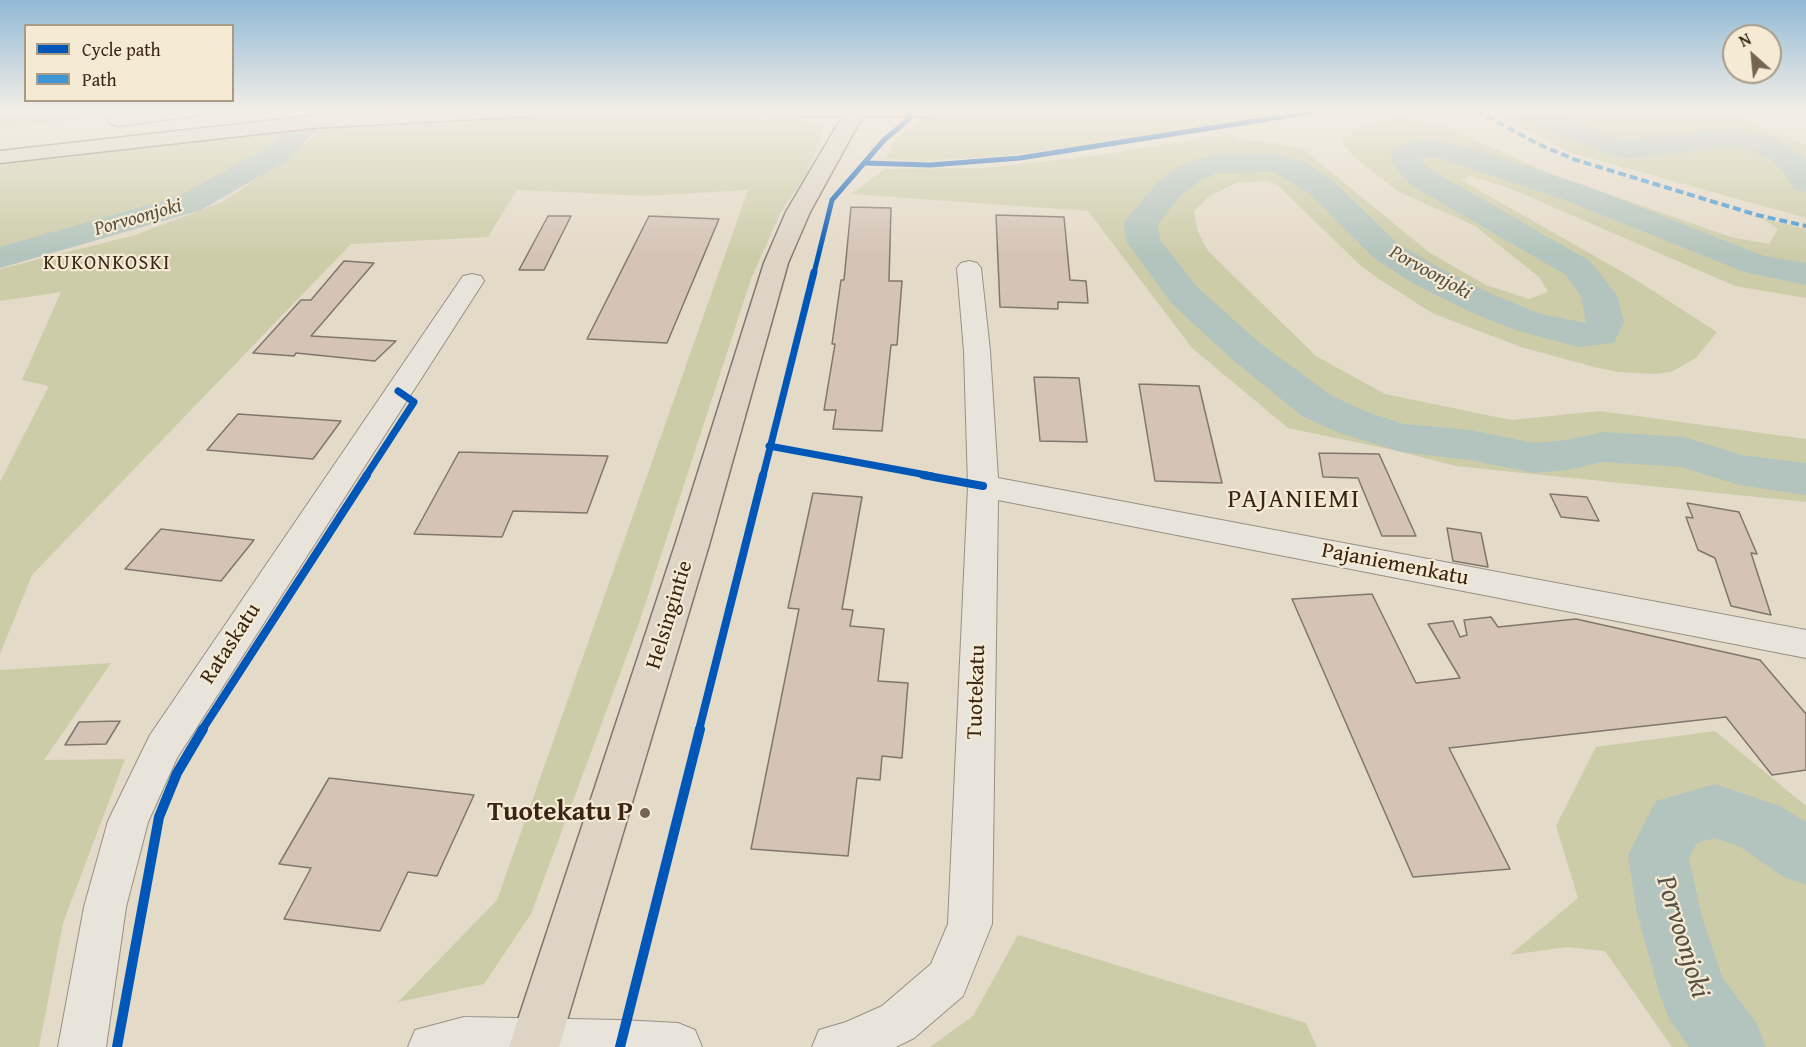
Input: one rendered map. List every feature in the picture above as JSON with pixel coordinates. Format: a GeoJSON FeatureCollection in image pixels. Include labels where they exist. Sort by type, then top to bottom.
{"type":"FeatureCollection","features":[{"type":"Feature","properties":{"kind":"main road","name":"Helsingintie"},"geometry":{"type":"LineString","coordinates":[[535,1044],[689,556],[776,263],[787,235],[827,159]]}},
{"type":"Feature","properties":{"kind":"main road","name":"Helsingintie"},"geometry":{"type":"LineString","coordinates":[[814,187],[837,168],[844,159]]}},
{"type":"Feature","properties":{"kind":"street","name":"Tuotekatu"},"geometry":{"type":"LineString","coordinates":[[836,1047],[849,1045],[898,1023],[947,980],[970,924],[983,486],[977,351],[969,268]]}},
{"type":"Feature","properties":{"kind":"street","name":"Rataskatu"},"geometry":{"type":"LineString","coordinates":[[82,1047],[105,907],[122,842],[128,821],[163,747],[472,281]]}},
{"type":"Feature","properties":{"kind":"street","name":"Pajaniemenkatu"},"geometry":{"type":"LineString","coordinates":[[983,486],[1806,644]]}},
{"type":"Feature","properties":{"kind":"street"},"geometry":{"type":"LineString","coordinates":[[432,1047],[464,1040],[678,1047]]}},
{"type":"Feature","properties":{"kind":"green space"},"geometry":{"type":"Polygon","coordinates":[[[38,159],[257,159],[180,197],[0,249],[0,163],[38,159]]]}},
{"type":"Feature","properties":{"kind":"green space"},"geometry":{"type":"Polygon","coordinates":[[[812,159],[807,173],[781,212],[751,279],[639,623],[531,914],[484,984],[398,1002],[497,900],[748,190],[646,196],[517,190],[488,237],[351,244],[32,575],[0,654],[0,482],[49,386],[22,380],[61,292],[0,301],[0,269],[135,235],[222,202],[285,160],[812,159]]]}},
{"type":"Feature","properties":{"kind":"green space"},"geometry":{"type":"Polygon","coordinates":[[[886,159],[957,159],[920,161],[886,159]]]}},
{"type":"Feature","properties":{"kind":"green space"},"geometry":{"type":"Polygon","coordinates":[[[1064,159],[1315,159],[1430,253],[1486,285],[1529,299],[1548,292],[1539,277],[1475,226],[1399,192],[1356,159],[1517,159],[1551,174],[1731,237],[1769,244],[1778,229],[1761,218],[1806,229],[1806,298],[1735,286],[1509,188],[1470,176],[1461,180],[1633,278],[1717,332],[1696,358],[1671,372],[1654,374],[1618,372],[1521,347],[1432,313],[1361,266],[1276,184],[1267,181],[1236,183],[1210,196],[1194,211],[1198,232],[1208,251],[1316,356],[1385,394],[1511,420],[1600,411],[1806,439],[1806,502],[1455,466],[1398,451],[1288,428],[1192,348],[1088,211],[851,194],[885,169],[985,168],[1064,159]]]}},
{"type":"Feature","properties":{"kind":"green space"},"geometry":{"type":"Polygon","coordinates":[[[1594,159],[1806,159],[1806,218],[1594,159]]]}},
{"type":"Feature","properties":{"kind":"green space"},"geometry":{"type":"Polygon","coordinates":[[[111,663],[44,760],[125,759],[63,923],[39,1047],[0,1047],[0,670],[111,663]]]}},
{"type":"Feature","properties":{"kind":"green space"},"geometry":{"type":"Polygon","coordinates":[[[1715,731],[1806,806],[1806,1047],[1672,1047],[1605,951],[1567,947],[1510,955],[1578,898],[1556,826],[1596,747],[1715,731]]]}},
{"type":"Feature","properties":{"kind":"green space"},"geometry":{"type":"Polygon","coordinates":[[[1018,935],[1306,1023],[1317,1047],[930,1047],[973,1016],[1018,935]]]}},
{"type":"Feature","properties":{"kind":"building"},"geometry":{"type":"Polygon","coordinates":[[[851,207],[891,208],[889,281],[902,281],[897,345],[891,345],[882,431],[833,429],[836,410],[824,410],[835,344],[832,344],[841,280],[844,280],[851,207]]]}},
{"type":"Feature","properties":{"kind":"building"},"geometry":{"type":"Polygon","coordinates":[[[996,215],[1064,217],[1070,280],[1086,281],[1088,303],[1058,302],[1058,309],[1000,307],[996,215]]]}},
{"type":"Feature","properties":{"kind":"building"},"geometry":{"type":"Polygon","coordinates":[[[548,216],[571,216],[544,270],[519,270],[548,216]]]}},
{"type":"Feature","properties":{"kind":"building"},"geometry":{"type":"Polygon","coordinates":[[[649,216],[719,219],[667,343],[587,339],[649,216]]]}},
{"type":"Feature","properties":{"kind":"building"},"geometry":{"type":"Polygon","coordinates":[[[344,261],[374,263],[311,336],[396,341],[375,361],[296,353],[294,356],[253,353],[301,300],[311,300],[344,261]]]}},
{"type":"Feature","properties":{"kind":"building"},"geometry":{"type":"Polygon","coordinates":[[[1034,377],[1079,378],[1087,442],[1040,441],[1034,377]]]}},
{"type":"Feature","properties":{"kind":"building"},"geometry":{"type":"Polygon","coordinates":[[[1139,384],[1199,386],[1222,483],[1155,481],[1139,384]]]}},
{"type":"Feature","properties":{"kind":"building"},"geometry":{"type":"Polygon","coordinates":[[[238,414],[341,421],[313,459],[207,450],[238,414]]]}},
{"type":"Feature","properties":{"kind":"building"},"geometry":{"type":"Polygon","coordinates":[[[459,452],[608,456],[587,513],[513,511],[502,537],[414,534],[459,452]]]}},
{"type":"Feature","properties":{"kind":"building"},"geometry":{"type":"Polygon","coordinates":[[[1319,453],[1379,454],[1416,536],[1382,536],[1358,478],[1323,477],[1319,453]]]}},
{"type":"Feature","properties":{"kind":"building"},"geometry":{"type":"Polygon","coordinates":[[[813,493],[862,497],[842,609],[853,610],[850,626],[884,629],[878,681],[908,683],[902,758],[882,756],[880,780],[857,778],[848,856],[751,849],[799,609],[788,608],[813,493]]]}},
{"type":"Feature","properties":{"kind":"building"},"geometry":{"type":"Polygon","coordinates":[[[1550,494],[1587,497],[1599,521],[1561,517],[1550,494]]]}},
{"type":"Feature","properties":{"kind":"building"},"geometry":{"type":"Polygon","coordinates":[[[1687,503],[1739,512],[1757,554],[1751,553],[1771,615],[1731,606],[1715,558],[1698,550],[1686,517],[1693,518],[1687,503]]]}},
{"type":"Feature","properties":{"kind":"building"},"geometry":{"type":"Polygon","coordinates":[[[1447,528],[1481,533],[1488,567],[1453,561],[1447,528]]]}},
{"type":"Feature","properties":{"kind":"building"},"geometry":{"type":"Polygon","coordinates":[[[161,529],[254,540],[221,581],[125,569],[161,529]]]}},
{"type":"Feature","properties":{"kind":"building"},"geometry":{"type":"Polygon","coordinates":[[[1372,594],[1416,683],[1460,678],[1428,624],[1453,621],[1460,637],[1467,635],[1464,620],[1491,617],[1498,627],[1576,619],[1760,660],[1806,714],[1806,770],[1772,775],[1726,717],[1449,748],[1510,869],[1413,877],[1292,599],[1372,594]]]}},
{"type":"Feature","properties":{"kind":"building"},"geometry":{"type":"Polygon","coordinates":[[[120,721],[106,744],[65,745],[79,722],[120,721]]]}},
{"type":"Feature","properties":{"kind":"building"},"geometry":{"type":"Polygon","coordinates":[[[329,778],[474,795],[437,876],[408,872],[380,931],[284,919],[311,868],[279,864],[329,778]]]}},
{"type":"Feature","properties":{"kind":"waterway","name":"Porvoonjoki"},"geometry":{"type":"LineString","coordinates":[[0,258],[190,203],[269,159]]}},
{"type":"Feature","properties":{"kind":"waterway","name":"Porvoonjoki"},"geometry":{"type":"LineString","coordinates":[[1407,159],[1407,163],[1420,177],[1578,268],[1599,295],[1605,322],[1600,335],[1578,335],[1528,322],[1481,303],[1427,276],[1386,251],[1320,186],[1295,170],[1277,163],[1212,164],[1190,173],[1168,190],[1141,223],[1143,241],[1185,296],[1247,352],[1317,406],[1352,422],[1401,438],[1470,445],[1534,458],[1567,455],[1603,447],[1684,452],[1739,470],[1806,479]]}},
{"type":"Feature","properties":{"kind":"waterway","name":"Porvoonjoki"},"geometry":{"type":"LineString","coordinates":[[1474,159],[1573,192],[1756,265],[1806,274]]}},
{"type":"Feature","properties":{"kind":"waterway","name":"Porvoonjoki"},"geometry":{"type":"LineString","coordinates":[[1787,159],[1806,183]]}},
{"type":"Feature","properties":{"kind":"waterway","name":"Porvoonjoki"},"geometry":{"type":"LineString","coordinates":[[1731,1047],[1694,996],[1669,913],[1658,855],[1677,821],[1715,811],[1759,826],[1806,856]]}},
{"type":"Feature","properties":{"kind":"marked path"},"geometry":{"type":"LineString","coordinates":[[1573,159],[1757,215],[1806,226]]}},
{"type":"Feature","properties":{"kind":"cycle path"},"geometry":{"type":"LineString","coordinates":[[620,1047],[832,200],[868,159]]}},
{"type":"Feature","properties":{"kind":"cycle path"},"geometry":{"type":"LineString","coordinates":[[866,163],[930,165],[1009,159]]}},
{"type":"Feature","properties":{"kind":"cycle path"},"geometry":{"type":"LineString","coordinates":[[117,1047],[159,817],[177,773],[209,719],[414,402],[398,391]]}},
{"type":"Feature","properties":{"kind":"cycle path"},"geometry":{"type":"LineString","coordinates":[[769,446],[983,486]]}},
{"type":"Feature","properties":{"kind":"place","name":"Tuotekatu P"},"geometry":{"type":"Point","coordinates":[645,813]}},
{"type":"Feature","properties":{"kind":"district","name":"KUKONKOSKI"},"geometry":{"type":"Point","coordinates":[107,264]}},
{"type":"Feature","properties":{"kind":"district","name":"PAJANIEMI"},"geometry":{"type":"Point","coordinates":[1294,500]}}]}
